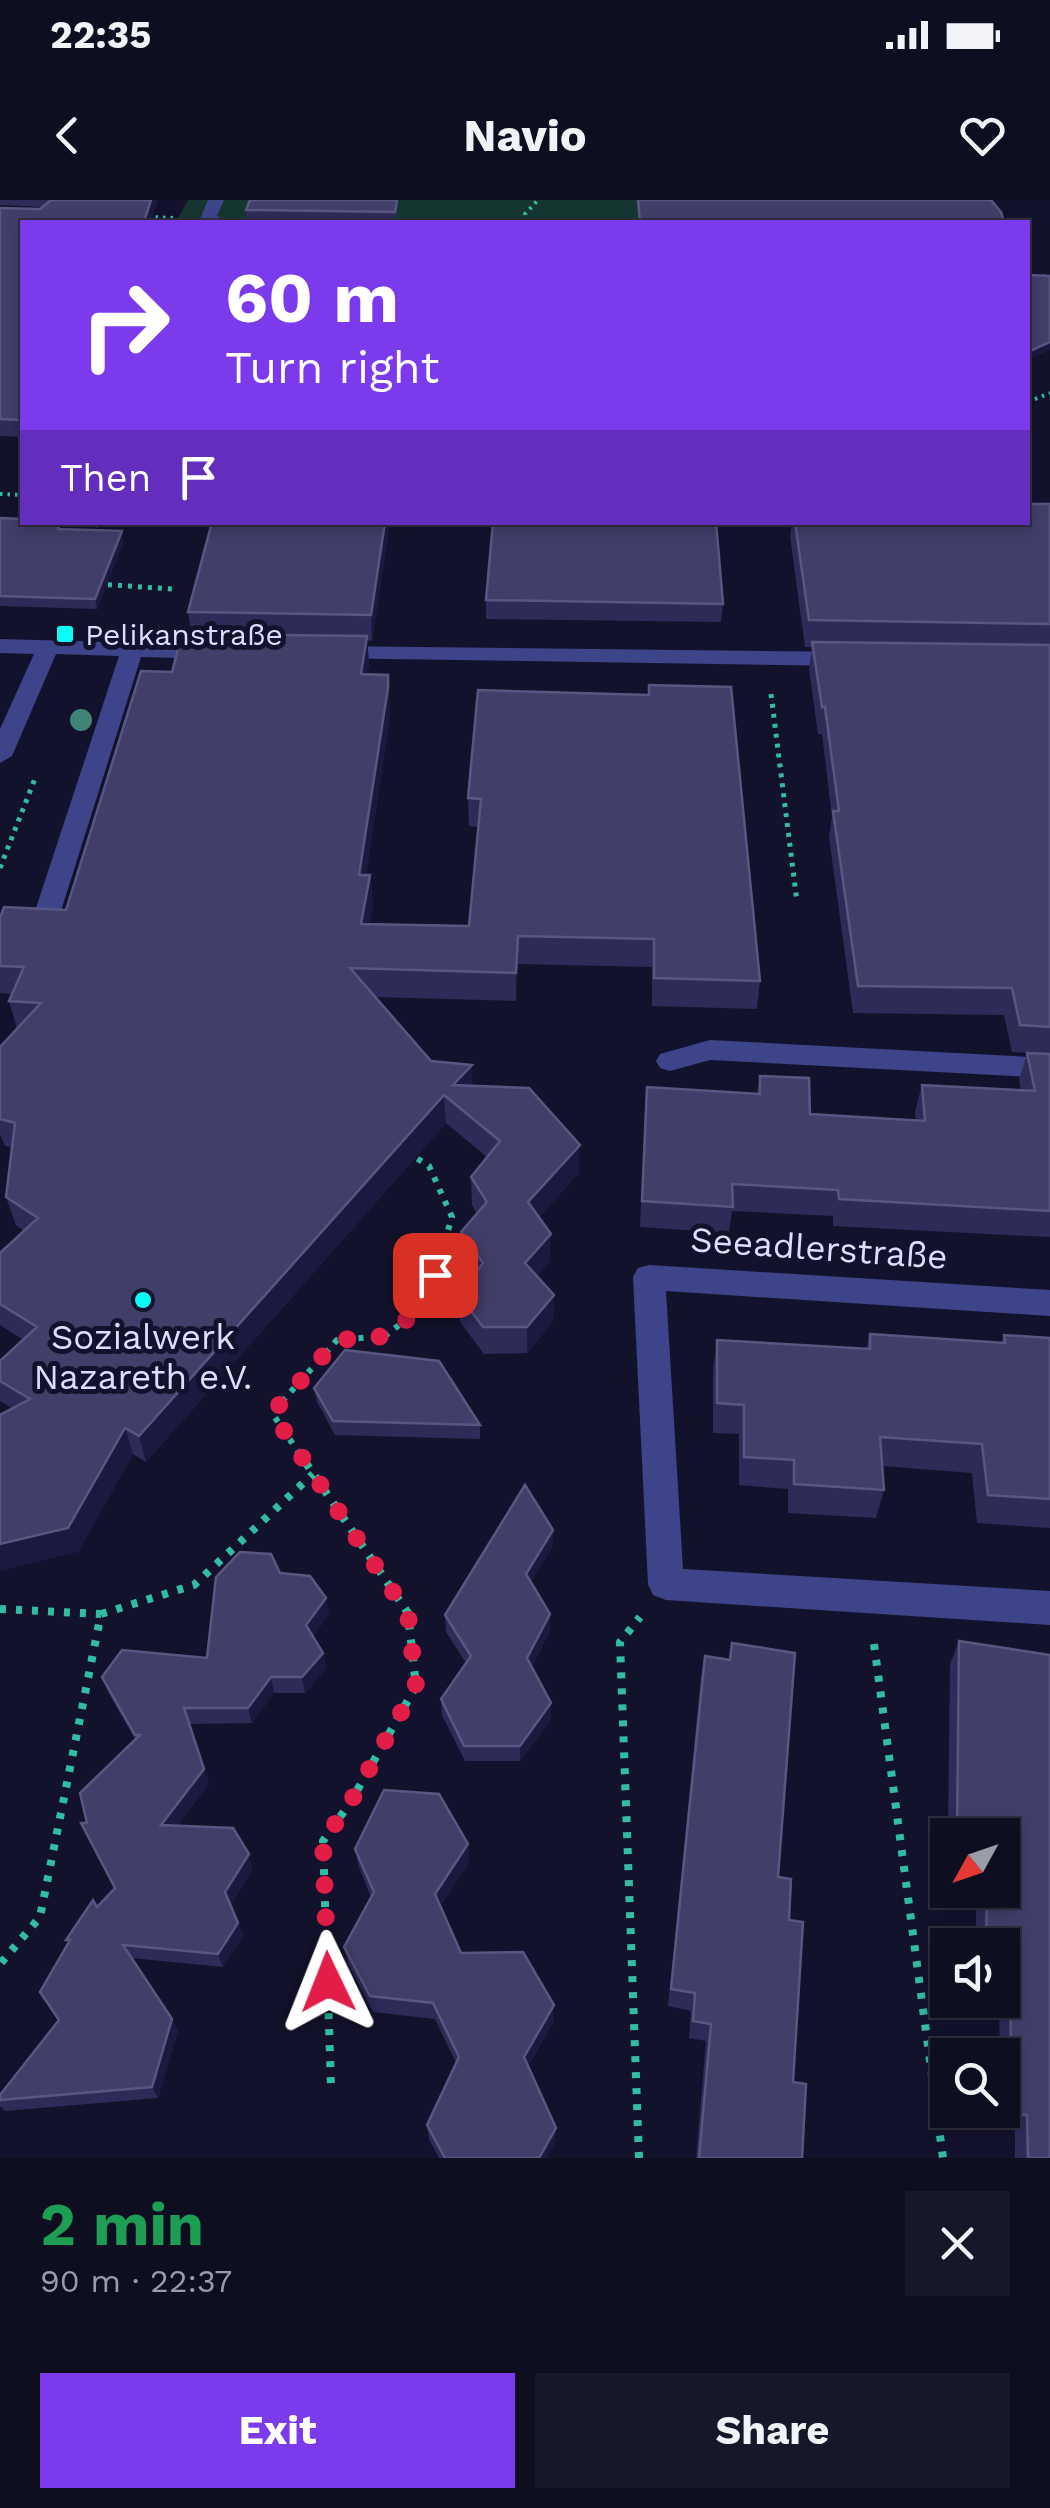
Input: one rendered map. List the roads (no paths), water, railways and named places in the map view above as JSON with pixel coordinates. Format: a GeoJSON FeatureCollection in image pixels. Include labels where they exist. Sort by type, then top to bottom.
{"type":"FeatureCollection","features":[{"type":"Feature","properties":{"kind":"street"},"geometry":{"type":"LineString","coordinates":[[0,646],[244,652]]}},
{"type":"Feature","properties":{"kind":"street"},"geometry":{"type":"LineString","coordinates":[[0,756],[48,647]]}},
{"type":"Feature","properties":{"kind":"street"},"geometry":{"type":"LineString","coordinates":[[48,911],[132,650]]}},
{"type":"Feature","properties":{"kind":"street"},"geometry":{"type":"LineString","coordinates":[[300,653],[877,659]]}},
{"type":"Feature","properties":{"kind":"street"},"geometry":{"type":"LineString","coordinates":[[670,1061],[710,1050],[1050,1068]]}},
{"type":"Feature","properties":{"kind":"street","name":"Seeadlerstraße"},"geometry":{"type":"LineString","coordinates":[[1050,1303],[649,1277],[666,1584],[1050,1608]]}},
{"type":"Feature","properties":{"kind":"place","name":"Pelikanstraße"},"geometry":{"type":"Point","coordinates":[65,634]}},
{"type":"Feature","properties":{"kind":"place","name":"Sozialwerk Nazareth e.V."},"geometry":{"type":"Point","coordinates":[143,1300]}}]}
